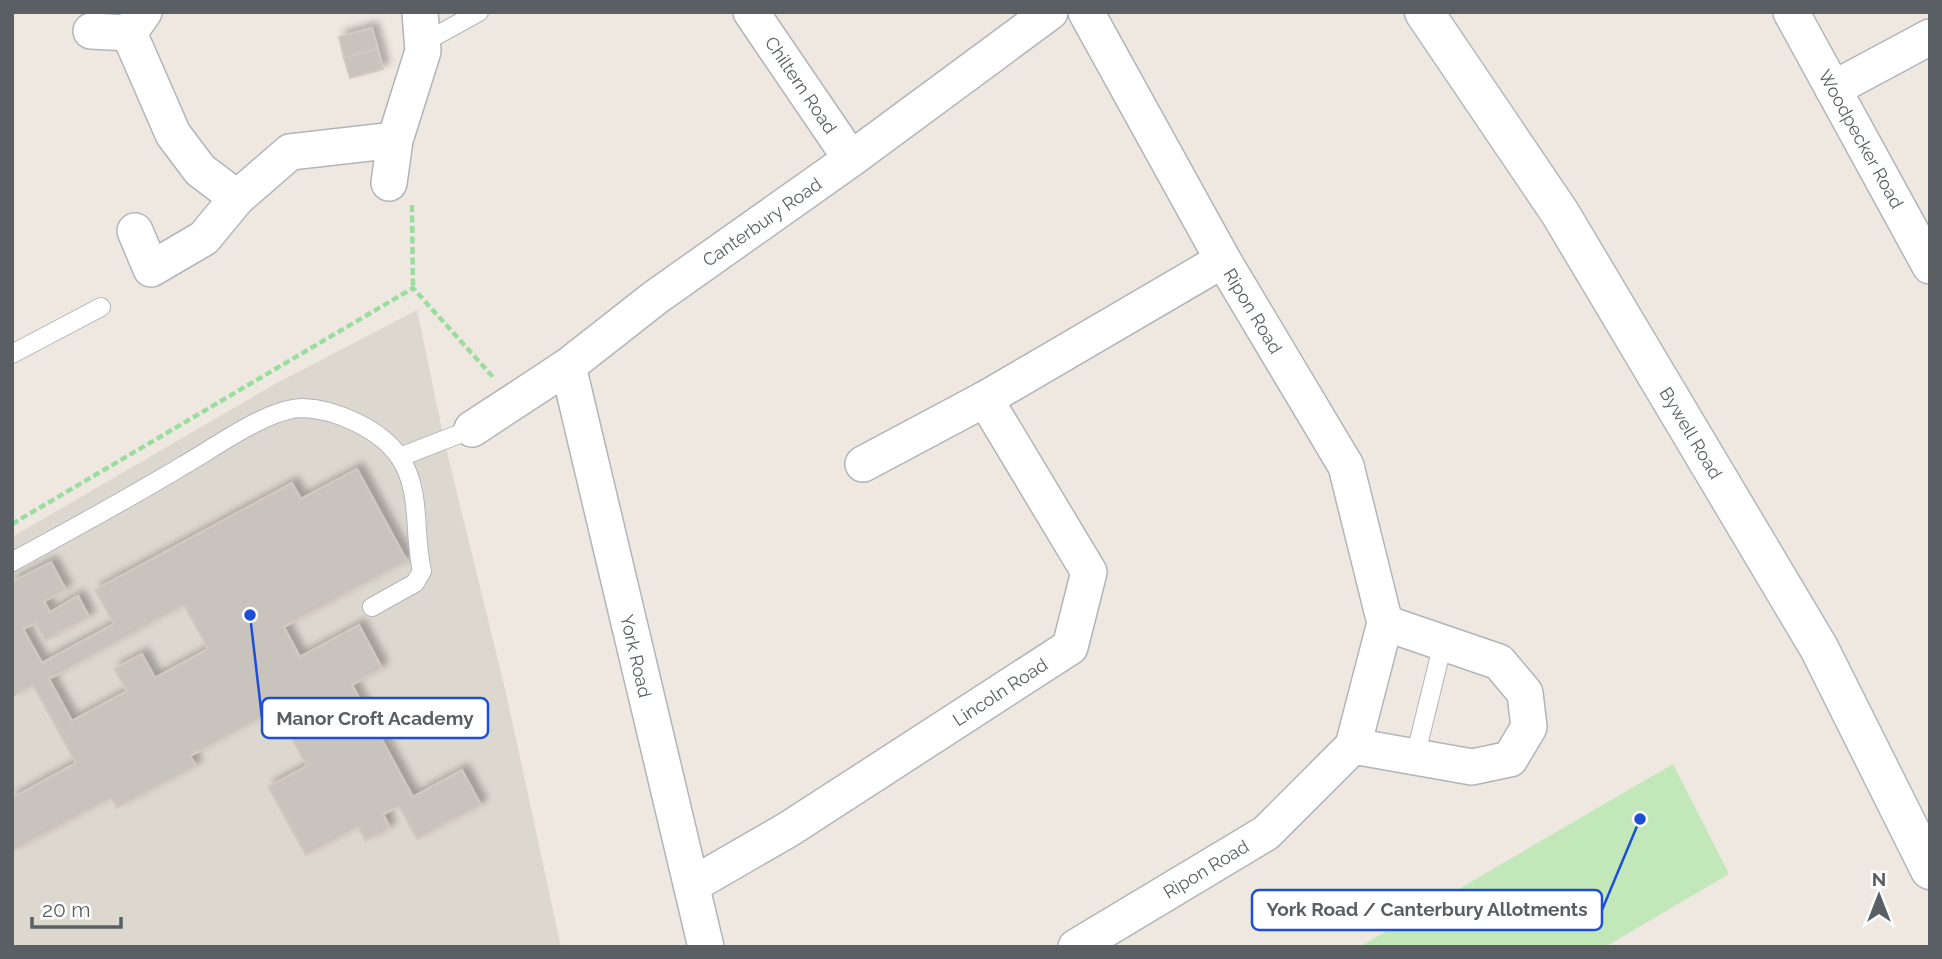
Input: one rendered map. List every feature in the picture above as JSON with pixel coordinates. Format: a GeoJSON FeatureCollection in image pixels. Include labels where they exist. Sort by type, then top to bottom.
{"type":"FeatureCollection","features":[{"type":"Feature","properties":{"kind":"street","name":"Chiltern Road"},"geometry":{"type":"LineString","coordinates":[[751,12],[851,159]]}},
{"type":"Feature","properties":{"kind":"street","name":"Canterbury Road"},"geometry":{"type":"LineString","coordinates":[[472,429],[568,366],[656,297],[851,159],[1049,12]]}},
{"type":"Feature","properties":{"kind":"street","name":"Ripon Road"},"geometry":{"type":"LineString","coordinates":[[1076,947],[1266,833],[1353,747],[1385,623],[1346,466],[1223,260],[1086,12]]}},
{"type":"Feature","properties":{"kind":"street","name":"Bywell Road"},"geometry":{"type":"LineString","coordinates":[[1424,12],[1560,213],[1805,624],[1930,870]]}},
{"type":"Feature","properties":{"kind":"street","name":"Woodpecker Road"},"geometry":{"type":"LineString","coordinates":[[1791,12],[1930,267]]}},
{"type":"Feature","properties":{"kind":"street"},"geometry":{"type":"LineString","coordinates":[[91,31],[137,22],[173,134],[200,170],[237,198]]}},
{"type":"Feature","properties":{"kind":"street"},"geometry":{"type":"LineString","coordinates":[[389,183],[395,140],[423,51],[421,28]]}},
{"type":"Feature","properties":{"kind":"street"},"geometry":{"type":"LineString","coordinates":[[1833,89],[1930,37]]}},
{"type":"Feature","properties":{"kind":"street"},"geometry":{"type":"LineString","coordinates":[[135,231],[151,269],[204,238],[237,198],[290,152],[395,140]]}},
{"type":"Feature","properties":{"kind":"street"},"geometry":{"type":"LineString","coordinates":[[863,464],[985,399],[1223,260]]}},
{"type":"Feature","properties":{"kind":"street","name":"York Road"},"geometry":{"type":"LineString","coordinates":[[568,366],[706,947]]}},
{"type":"Feature","properties":{"kind":"street","name":"Lincoln Road"},"geometry":{"type":"LineString","coordinates":[[692,885],[789,829],[1070,647],[1090,572],[985,399]]}},
{"type":"Feature","properties":{"kind":"street"},"geometry":{"type":"LineString","coordinates":[[1353,747],[1472,767],[1510,759],[1529,727],[1525,693],[1499,662],[1385,623]]}},
{"type":"Feature","properties":{"kind":"lane"},"geometry":{"type":"LineString","coordinates":[[421,28],[479,12]]}},
{"type":"Feature","properties":{"kind":"lane"},"geometry":{"type":"LineString","coordinates":[[12,354],[101,307]]}},
{"type":"Feature","properties":{"kind":"lane"},"geometry":{"type":"LineString","coordinates":[[12,562],[185,465],[238,432],[280,413],[303,408],[341,416],[368,427],[400,457],[410,478],[422,571],[415,583],[372,607]]}},
{"type":"Feature","properties":{"kind":"lane"},"geometry":{"type":"LineString","coordinates":[[400,457],[472,429]]}},
{"type":"Feature","properties":{"kind":"lane"},"geometry":{"type":"LineString","coordinates":[[1415,757],[1443,643]]}},
{"type":"Feature","properties":{"kind":"path"},"geometry":{"type":"LineString","coordinates":[[389,183],[412,189],[413,288]]}},
{"type":"Feature","properties":{"kind":"shaded area"},"geometry":{"type":"Polygon","coordinates":[[[417,310],[445,444],[506,693],[561,947],[12,947],[12,537],[275,384],[417,310]]]}},
{"type":"Feature","properties":{"kind":"green space"},"geometry":{"type":"Polygon","coordinates":[[[1673,764],[1729,874],[1605,947],[1359,947],[1673,764]]]}},
{"type":"Feature","properties":{"kind":"building"},"geometry":{"type":"Polygon","coordinates":[[[372,28],[378,49],[344,58],[339,37],[372,28]]]}},
{"type":"Feature","properties":{"kind":"building"},"geometry":{"type":"Polygon","coordinates":[[[378,49],[383,69],[350,78],[344,58],[378,49]]]}},
{"type":"Feature","properties":{"kind":"building"},"geometry":{"type":"Polygon","coordinates":[[[357,469],[407,561],[284,627],[300,657],[359,625],[382,668],[352,685],[413,797],[462,770],[481,805],[417,839],[399,806],[383,814],[390,828],[366,841],[358,827],[306,855],[268,787],[307,766],[276,710],[190,756],[196,766],[117,808],[111,798],[12,851],[12,798],[76,763],[33,685],[12,697],[12,582],[51,562],[66,590],[44,601],[50,612],[78,596],[89,617],[45,641],[36,623],[23,629],[42,663],[114,624],[95,590],[292,483],[301,499],[357,469]],[[184,605],[49,679],[72,721],[127,691],[114,669],[142,654],[155,678],[208,649],[184,605]]]}},
{"type":"Feature","properties":{"kind":"place","name":"Manor Croft Academy"},"geometry":{"type":"Point","coordinates":[250,615]}},
{"type":"Feature","properties":{"kind":"place","name":"York Road / Canterbury Allotments"},"geometry":{"type":"Point","coordinates":[1640,819]}}]}
